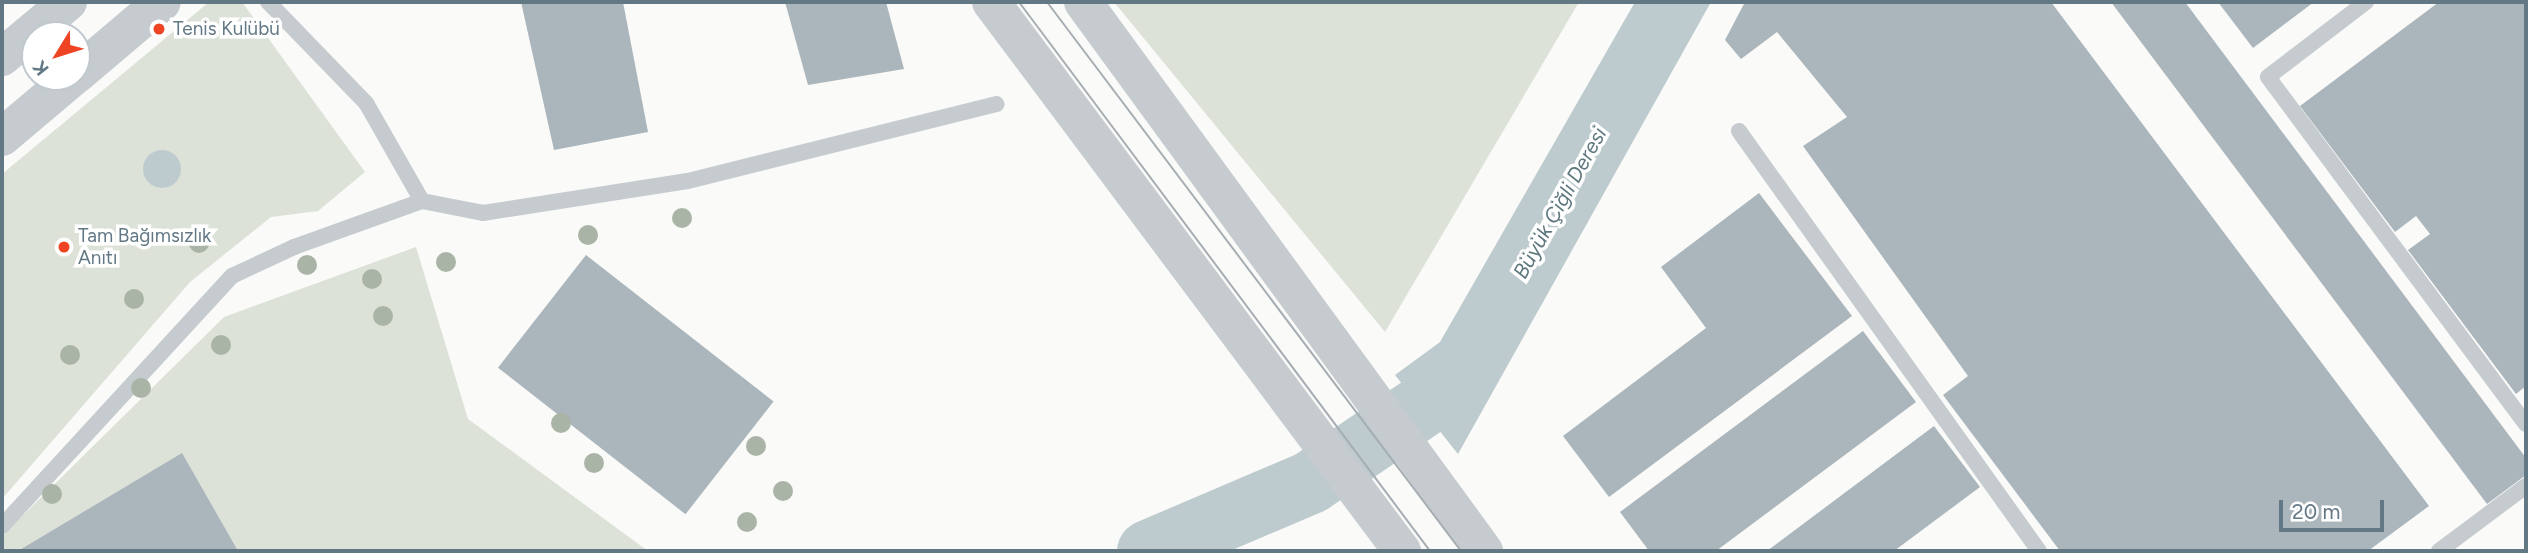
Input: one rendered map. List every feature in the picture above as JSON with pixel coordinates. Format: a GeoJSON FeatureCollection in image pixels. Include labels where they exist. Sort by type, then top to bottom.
{"type":"FeatureCollection","features":[{"type":"Feature","properties":{"kind":"street"},"geometry":{"type":"LineString","coordinates":[[2,57],[68,2]]}},
{"type":"Feature","properties":{"kind":"street"},"geometry":{"type":"LineString","coordinates":[[91,62],[162,2]]}},
{"type":"Feature","properties":{"kind":"street"},"geometry":{"type":"LineString","coordinates":[[991,2],[1402,551]]}},
{"type":"Feature","properties":{"kind":"street"},"geometry":{"type":"LineString","coordinates":[[1083,2],[1484,551]]}},
{"type":"Feature","properties":{"kind":"street"},"geometry":{"type":"LineString","coordinates":[[2,137],[56,91]]}},
{"type":"Feature","properties":{"kind":"lane"},"geometry":{"type":"LineString","coordinates":[[268,2],[366,103],[422,201]]}},
{"type":"Feature","properties":{"kind":"lane"},"geometry":{"type":"LineString","coordinates":[[2366,2],[2268,77],[2526,424]]}},
{"type":"Feature","properties":{"kind":"lane"},"geometry":{"type":"LineString","coordinates":[[2,526],[232,276],[294,247],[422,201],[483,213],[688,181],[997,104]]}},
{"type":"Feature","properties":{"kind":"lane"},"geometry":{"type":"LineString","coordinates":[[1739,131],[2039,551]]}},
{"type":"Feature","properties":{"kind":"lane"},"geometry":{"type":"LineString","coordinates":[[2439,551],[2526,486]]}},
{"type":"Feature","properties":{"kind":"shaded area"},"geometry":{"type":"Polygon","coordinates":[[[209,2],[242,2],[365,172],[318,211],[271,217],[190,282],[2,499],[2,174],[209,2]]]}},
{"type":"Feature","properties":{"kind":"shaded area"},"geometry":{"type":"Polygon","coordinates":[[[1114,2],[1579,2],[1385,332],[1114,2]]]}},
{"type":"Feature","properties":{"kind":"shaded area"},"geometry":{"type":"Polygon","coordinates":[[[416,247],[468,419],[648,551],[2,551],[2,536],[224,317],[416,247]]]}},
{"type":"Feature","properties":{"kind":"water","name":"Büyük Çiğli Deresi"},"geometry":{"type":"Polygon","coordinates":[[[1635,2],[1711,2],[1458,454],[1395,375],[1440,342],[1635,2]]]}},
{"type":"Feature","properties":{"kind":"water"},"geometry":{"type":"Polygon","coordinates":[[[162,150],[176,155],[181,169],[176,183],[162,188],[148,183],[143,169],[148,155],[162,150]]]}},
{"type":"Feature","properties":{"kind":"building"},"geometry":{"type":"Polygon","coordinates":[[[521,2],[623,2],[648,132],[554,150],[521,2]]]}},
{"type":"Feature","properties":{"kind":"building"},"geometry":{"type":"Polygon","coordinates":[[[785,2],[886,2],[904,69],[808,85],[785,2]]]}},
{"type":"Feature","properties":{"kind":"building"},"geometry":{"type":"Polygon","coordinates":[[[1745,2],[2051,2],[2429,506],[2368,551],[2060,551],[1943,395],[1968,376],[1803,146],[1847,117],[1777,32],[1741,59],[1725,40],[1745,2]]]}},
{"type":"Feature","properties":{"kind":"building"},"geometry":{"type":"Polygon","coordinates":[[[2111,2],[2185,2],[2526,458],[2526,475],[2487,504],[2111,2]]]}},
{"type":"Feature","properties":{"kind":"building"},"geometry":{"type":"Polygon","coordinates":[[[2218,2],[2314,2],[2253,48],[2218,2]]]}},
{"type":"Feature","properties":{"kind":"building"},"geometry":{"type":"Polygon","coordinates":[[[2439,2],[2526,2],[2526,386],[2516,394],[2408,250],[2430,234],[2416,216],[2395,232],[2300,106],[2439,2]]]}},
{"type":"Feature","properties":{"kind":"building"},"geometry":{"type":"Polygon","coordinates":[[[1759,193],[1852,316],[1609,497],[1563,436],[1706,328],[1661,267],[1759,193]]]}},
{"type":"Feature","properties":{"kind":"building"},"geometry":{"type":"Polygon","coordinates":[[[586,255],[774,402],[686,514],[498,368],[586,255]]]}},
{"type":"Feature","properties":{"kind":"building"},"geometry":{"type":"Polygon","coordinates":[[[1863,331],[1916,402],[1716,551],[1649,551],[1620,512],[1863,331]]]}},
{"type":"Feature","properties":{"kind":"building"},"geometry":{"type":"Polygon","coordinates":[[[1934,426],[1980,487],[1894,551],[1767,551],[1934,426]]]}},
{"type":"Feature","properties":{"kind":"building"},"geometry":{"type":"Polygon","coordinates":[[[182,453],[238,551],[18,551],[182,453]]]}},
{"type":"Feature","properties":{"kind":"waterway"},"geometry":{"type":"LineString","coordinates":[[1148,551],[1310,482],[1436,396],[1468,366],[1480,345]]}},
{"type":"Feature","properties":{"kind":"tram line"},"geometry":{"type":"LineString","coordinates":[[1019,2],[1430,551]]}},
{"type":"Feature","properties":{"kind":"tram line"},"geometry":{"type":"LineString","coordinates":[[1047,2],[1461,551]]}},
{"type":"Feature","properties":{"kind":"place","name":"Tenis Kulübü"},"geometry":{"type":"Point","coordinates":[159,29]}},
{"type":"Feature","properties":{"kind":"place","name":"Tam Bağımsızlık Anıtı"},"geometry":{"type":"Point","coordinates":[64,247]}}]}
